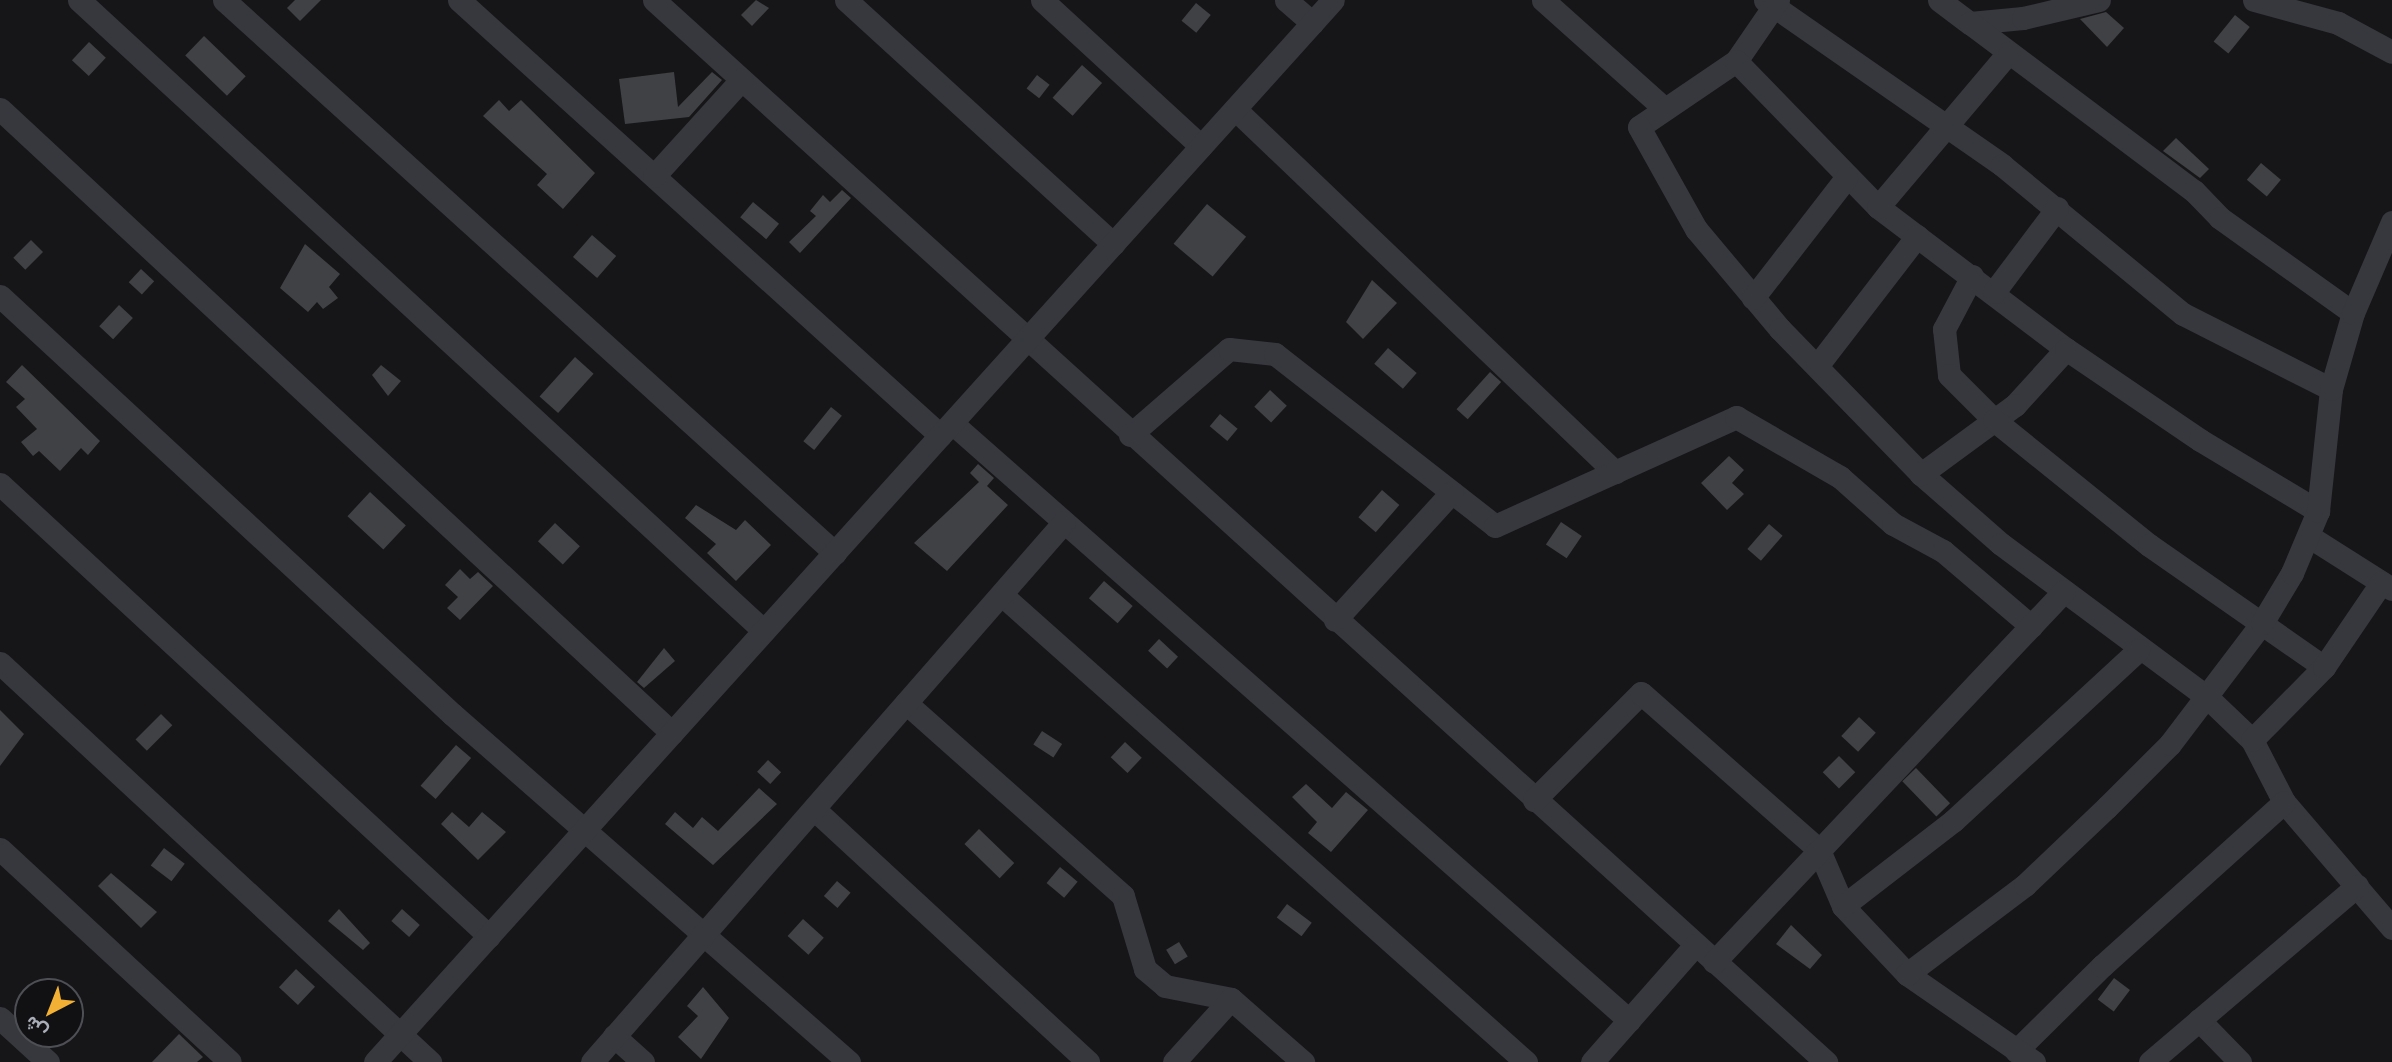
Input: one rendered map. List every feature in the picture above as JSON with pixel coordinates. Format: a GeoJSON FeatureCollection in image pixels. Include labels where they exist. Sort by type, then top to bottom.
{"type":"FeatureCollection","features":[{"type":"Feature","properties":{"kind":"street"},"geometry":{"type":"LineString","coordinates":[[79,0],[764,631]]}},
{"type":"Feature","properties":{"kind":"street"},"geometry":{"type":"LineString","coordinates":[[224,0],[835,553]]}},
{"type":"Feature","properties":{"kind":"street"},"geometry":{"type":"LineString","coordinates":[[459,0],[653,176],[946,429],[1065,522],[1629,1020]]}},
{"type":"Feature","properties":{"kind":"street"},"geometry":{"type":"LineString","coordinates":[[654,0],[1026,341],[1826,1062]]}},
{"type":"Feature","properties":{"kind":"street"},"geometry":{"type":"LineString","coordinates":[[846,0],[1113,244]]}},
{"type":"Feature","properties":{"kind":"street"},"geometry":{"type":"LineString","coordinates":[[1042,0],[1201,146]]}},
{"type":"Feature","properties":{"kind":"street"},"geometry":{"type":"LineString","coordinates":[[1286,0],[1312,23]]}},
{"type":"Feature","properties":{"kind":"street"},"geometry":{"type":"LineString","coordinates":[[375,1062],[1333,0]]}},
{"type":"Feature","properties":{"kind":"street"},"geometry":{"type":"LineString","coordinates":[[1543,0],[1664,108]]}},
{"type":"Feature","properties":{"kind":"street"},"geometry":{"type":"LineString","coordinates":[[1939,0],[2194,191],[2220,218],[2353,313]]}},
{"type":"Feature","properties":{"kind":"street"},"geometry":{"type":"LineString","coordinates":[[2254,0],[2338,23],[2392,52]]}},
{"type":"Feature","properties":{"kind":"street"},"geometry":{"type":"LineString","coordinates":[[1970,23],[2023,18],[2085,1]]}},
{"type":"Feature","properties":{"kind":"street"},"geometry":{"type":"LineString","coordinates":[[2331,389],[2183,314],[2057,208],[1944,123],[1772,2],[1736,61],[1639,127],[1696,229],[1753,298],[1921,474],[2138,650],[2207,696],[2252,740],[2284,802],[2392,928]]}},
{"type":"Feature","properties":{"kind":"street"},"geometry":{"type":"LineString","coordinates":[[1878,207],[1944,123],[2008,53]]}},
{"type":"Feature","properties":{"kind":"street"},"geometry":{"type":"LineString","coordinates":[[1736,61],[1846,178],[1878,207],[2066,349],[2200,440],[2318,511]]}},
{"type":"Feature","properties":{"kind":"street"},"geometry":{"type":"LineString","coordinates":[[653,176],[741,80]]}},
{"type":"Feature","properties":{"kind":"street"},"geometry":{"type":"LineString","coordinates":[[0,109],[672,733]]}},
{"type":"Feature","properties":{"kind":"street"},"geometry":{"type":"LineString","coordinates":[[1235,109],[1615,472]]}},
{"type":"Feature","properties":{"kind":"street"},"geometry":{"type":"LineString","coordinates":[[1753,298],[1846,178]]}},
{"type":"Feature","properties":{"kind":"street"},"geometry":{"type":"LineString","coordinates":[[1994,292],[2057,208]]}},
{"type":"Feature","properties":{"kind":"street"},"geometry":{"type":"LineString","coordinates":[[1907,974],[2025,885],[2170,744],[2262,624],[2310,537],[2318,511],[2331,389],[2353,313],[2392,222]]}},
{"type":"Feature","properties":{"kind":"street"},"geometry":{"type":"LineString","coordinates":[[1817,366],[1917,236]]}},
{"type":"Feature","properties":{"kind":"street"},"geometry":{"type":"LineString","coordinates":[[1972,276],[1946,320],[1944,365],[1994,420],[2149,545],[2324,667]]}},
{"type":"Feature","properties":{"kind":"street"},"geometry":{"type":"LineString","coordinates":[[0,296],[584,830],[849,1062]]}},
{"type":"Feature","properties":{"kind":"street"},"geometry":{"type":"LineString","coordinates":[[1130,435],[1229,349],[1275,354],[1496,526],[1736,416],[1840,477],[1893,524],[1943,551],[2031,626]]}},
{"type":"Feature","properties":{"kind":"street"},"geometry":{"type":"LineString","coordinates":[[1921,474],[2036,385],[2066,349]]}},
{"type":"Feature","properties":{"kind":"street"},"geometry":{"type":"LineString","coordinates":[[0,484],[489,936]]}},
{"type":"Feature","properties":{"kind":"street"},"geometry":{"type":"LineString","coordinates":[[1335,620],[1452,492]]}},
{"type":"Feature","properties":{"kind":"street"},"geometry":{"type":"LineString","coordinates":[[592,1062],[1065,522]]}},
{"type":"Feature","properties":{"kind":"street"},"geometry":{"type":"LineString","coordinates":[[2252,740],[2324,667],[2387,586],[2310,537]]}},
{"type":"Feature","properties":{"kind":"street"},"geometry":{"type":"LineString","coordinates":[[1714,962],[2064,591]]}},
{"type":"Feature","properties":{"kind":"street"},"geometry":{"type":"LineString","coordinates":[[1002,595],[1526,1062]]}},
{"type":"Feature","properties":{"kind":"street"},"geometry":{"type":"LineString","coordinates":[[1843,906],[1952,821],[2138,650]]}},
{"type":"Feature","properties":{"kind":"street"},"geometry":{"type":"LineString","coordinates":[[0,663],[430,1062]]}},
{"type":"Feature","properties":{"kind":"street"},"geometry":{"type":"LineString","coordinates":[[1534,800],[1640,693],[1819,850],[1843,906],[1907,974],[2025,1057],[2102,965],[2284,802]]}},
{"type":"Feature","properties":{"kind":"street"},"geometry":{"type":"LineString","coordinates":[[906,703],[1123,896],[1145,969],[1165,986],[1231,999],[1303,1062]]}},
{"type":"Feature","properties":{"kind":"street"},"geometry":{"type":"LineString","coordinates":[[814,809],[1088,1062]]}},
{"type":"Feature","properties":{"kind":"street"},"geometry":{"type":"LineString","coordinates":[[0,849],[230,1062]]}},
{"type":"Feature","properties":{"kind":"street"},"geometry":{"type":"LineString","coordinates":[[2150,1062],[2357,886]]}},
{"type":"Feature","properties":{"kind":"street"},"geometry":{"type":"LineString","coordinates":[[1592,1062],[1695,944]]}},
{"type":"Feature","properties":{"kind":"street"},"geometry":{"type":"LineString","coordinates":[[1174,1062],[1231,999]]}},
{"type":"Feature","properties":{"kind":"street"},"geometry":{"type":"LineString","coordinates":[[0,1018],[48,1062]]}},
{"type":"Feature","properties":{"kind":"street"},"geometry":{"type":"LineString","coordinates":[[2199,1020],[2240,1062]]}},
{"type":"Feature","properties":{"kind":"street"},"geometry":{"type":"LineString","coordinates":[[614,1036],[643,1062]]}},
{"type":"Feature","properties":{"kind":"building"},"geometry":{"type":"Polygon","coordinates":[[[295,0],[321,0],[300,21],[287,8],[295,0]]]}},
{"type":"Feature","properties":{"kind":"building"},"geometry":{"type":"Polygon","coordinates":[[[756,0],[769,8],[752,26],[741,15],[756,0]]]}},
{"type":"Feature","properties":{"kind":"building"},"geometry":{"type":"Polygon","coordinates":[[[1196,3],[1211,15],[1196,33],[1182,21],[1196,3]]]}},
{"type":"Feature","properties":{"kind":"building"},"geometry":{"type":"Polygon","coordinates":[[[2106,12],[2124,28],[2107,47],[2080,19],[2106,12]]]}},
{"type":"Feature","properties":{"kind":"building"},"geometry":{"type":"Polygon","coordinates":[[[2235,15],[2250,27],[2228,53],[2214,41],[2235,15]]]}},
{"type":"Feature","properties":{"kind":"building"},"geometry":{"type":"Polygon","coordinates":[[[204,36],[246,76],[227,96],[185,55],[204,36]]]}},
{"type":"Feature","properties":{"kind":"building"},"geometry":{"type":"Polygon","coordinates":[[[89,42],[106,58],[89,76],[72,60],[89,42]]]}},
{"type":"Feature","properties":{"kind":"building"},"geometry":{"type":"Polygon","coordinates":[[[1082,65],[1102,83],[1073,116],[1053,98],[1082,65]]]}},
{"type":"Feature","properties":{"kind":"building"},"geometry":{"type":"Polygon","coordinates":[[[674,72],[678,107],[712,72],[722,80],[689,117],[625,124],[619,79],[674,72]]]}},
{"type":"Feature","properties":{"kind":"building"},"geometry":{"type":"Polygon","coordinates":[[[1037,75],[1050,85],[1039,98],[1027,88],[1037,75]]]}},
{"type":"Feature","properties":{"kind":"building"},"geometry":{"type":"Polygon","coordinates":[[[499,100],[509,111],[521,100],[595,173],[563,209],[537,185],[547,174],[483,116],[499,100]]]}},
{"type":"Feature","properties":{"kind":"building"},"geometry":{"type":"Polygon","coordinates":[[[2176,138],[2209,169],[2200,178],[2163,151],[2176,138]]]}},
{"type":"Feature","properties":{"kind":"building"},"geometry":{"type":"Polygon","coordinates":[[[2261,163],[2281,180],[2267,197],[2247,180],[2261,163]]]}},
{"type":"Feature","properties":{"kind":"building"},"geometry":{"type":"Polygon","coordinates":[[[842,190],[851,198],[800,253],[789,242],[816,216],[810,211],[823,195],[830,202],[842,190]]]}},
{"type":"Feature","properties":{"kind":"building"},"geometry":{"type":"Polygon","coordinates":[[[753,202],[779,224],[766,239],[740,217],[753,202]]]}},
{"type":"Feature","properties":{"kind":"building"},"geometry":{"type":"Polygon","coordinates":[[[1207,204],[1246,237],[1213,277],[1174,244],[1207,204]]]}},
{"type":"Feature","properties":{"kind":"building"},"geometry":{"type":"Polygon","coordinates":[[[592,235],[616,256],[597,278],[573,257],[592,235]]]}},
{"type":"Feature","properties":{"kind":"building"},"geometry":{"type":"Polygon","coordinates":[[[31,240],[43,252],[25,270],[13,258],[31,240]]]}},
{"type":"Feature","properties":{"kind":"building"},"geometry":{"type":"Polygon","coordinates":[[[305,244],[340,274],[329,287],[338,298],[323,309],[317,302],[308,312],[280,288],[305,244]]]}},
{"type":"Feature","properties":{"kind":"building"},"geometry":{"type":"Polygon","coordinates":[[[141,269],[154,281],[142,294],[129,282],[141,269]]]}},
{"type":"Feature","properties":{"kind":"building"},"geometry":{"type":"Polygon","coordinates":[[[1372,280],[1397,303],[1363,339],[1346,322],[1372,280]]]}},
{"type":"Feature","properties":{"kind":"building"},"geometry":{"type":"Polygon","coordinates":[[[119,305],[133,318],[113,339],[99,326],[119,305]]]}},
{"type":"Feature","properties":{"kind":"building"},"geometry":{"type":"Polygon","coordinates":[[[1388,348],[1417,373],[1403,389],[1374,364],[1388,348]]]}},
{"type":"Feature","properties":{"kind":"building"},"geometry":{"type":"Polygon","coordinates":[[[575,357],[594,374],[558,413],[540,396],[575,357]]]}},
{"type":"Feature","properties":{"kind":"building"},"geometry":{"type":"Polygon","coordinates":[[[22,365],[100,441],[88,455],[81,448],[60,471],[39,451],[33,456],[21,442],[37,429],[16,407],[25,399],[6,382],[22,365]]]}},
{"type":"Feature","properties":{"kind":"building"},"geometry":{"type":"Polygon","coordinates":[[[381,365],[401,381],[388,396],[372,375],[381,365]]]}},
{"type":"Feature","properties":{"kind":"building"},"geometry":{"type":"Polygon","coordinates":[[[1490,372],[1501,382],[1468,419],[1457,409],[1490,372]]]}},
{"type":"Feature","properties":{"kind":"building"},"geometry":{"type":"Polygon","coordinates":[[[1270,390],[1287,406],[1271,423],[1254,407],[1270,390]]]}},
{"type":"Feature","properties":{"kind":"building"},"geometry":{"type":"Polygon","coordinates":[[[831,407],[842,416],[814,450],[803,441],[831,407]]]}},
{"type":"Feature","properties":{"kind":"building"},"geometry":{"type":"Polygon","coordinates":[[[1220,414],[1238,429],[1227,441],[1210,426],[1220,414]]]}},
{"type":"Feature","properties":{"kind":"building"},"geometry":{"type":"Polygon","coordinates":[[[1729,456],[1744,470],[1732,483],[1744,494],[1727,510],[1701,483],[1729,456]]]}},
{"type":"Feature","properties":{"kind":"building"},"geometry":{"type":"Polygon","coordinates":[[[978,464],[994,478],[987,486],[1008,505],[947,571],[914,543],[979,482],[970,473],[978,464]]]}},
{"type":"Feature","properties":{"kind":"building"},"geometry":{"type":"Polygon","coordinates":[[[1382,490],[1399,505],[1376,532],[1358,517],[1382,490]]]}},
{"type":"Feature","properties":{"kind":"building"},"geometry":{"type":"Polygon","coordinates":[[[370,492],[406,525],[383,550],[347,516],[370,492]]]}},
{"type":"Feature","properties":{"kind":"building"},"geometry":{"type":"Polygon","coordinates":[[[696,505],[736,530],[745,520],[771,545],[736,581],[707,553],[716,544],[685,518],[696,505]]]}},
{"type":"Feature","properties":{"kind":"building"},"geometry":{"type":"Polygon","coordinates":[[[1561,522],[1582,536],[1567,558],[1546,544],[1561,522]]]}},
{"type":"Feature","properties":{"kind":"building"},"geometry":{"type":"Polygon","coordinates":[[[555,523],[580,546],[563,564],[538,541],[555,523]]]}},
{"type":"Feature","properties":{"kind":"building"},"geometry":{"type":"Polygon","coordinates":[[[1769,524],[1783,536],[1761,561],[1747,549],[1769,524]]]}},
{"type":"Feature","properties":{"kind":"building"},"geometry":{"type":"Polygon","coordinates":[[[460,569],[470,579],[478,572],[493,586],[460,620],[447,608],[458,597],[445,585],[460,569]]]}},
{"type":"Feature","properties":{"kind":"building"},"geometry":{"type":"Polygon","coordinates":[[[1104,581],[1133,606],[1118,623],[1089,598],[1104,581]]]}},
{"type":"Feature","properties":{"kind":"building"},"geometry":{"type":"Polygon","coordinates":[[[1159,639],[1178,657],[1167,668],[1148,651],[1159,639]]]}},
{"type":"Feature","properties":{"kind":"building"},"geometry":{"type":"Polygon","coordinates":[[[664,648],[675,661],[644,688],[637,682],[664,648]]]}},
{"type":"Feature","properties":{"kind":"building"},"geometry":{"type":"Polygon","coordinates":[[[0,710],[24,734],[0,766],[0,710]]]}},
{"type":"Feature","properties":{"kind":"building"},"geometry":{"type":"Polygon","coordinates":[[[161,714],[172,725],[147,751],[136,739],[161,714]]]}},
{"type":"Feature","properties":{"kind":"building"},"geometry":{"type":"Polygon","coordinates":[[[1859,717],[1876,733],[1858,752],[1841,736],[1859,717]]]}},
{"type":"Feature","properties":{"kind":"building"},"geometry":{"type":"Polygon","coordinates":[[[1042,731],[1062,744],[1053,757],[1033,744],[1042,731]]]}},
{"type":"Feature","properties":{"kind":"building"},"geometry":{"type":"Polygon","coordinates":[[[1125,742],[1142,758],[1127,773],[1111,757],[1125,742]]]}},
{"type":"Feature","properties":{"kind":"building"},"geometry":{"type":"Polygon","coordinates":[[[456,745],[471,758],[436,799],[421,786],[456,745]]]}},
{"type":"Feature","properties":{"kind":"building"},"geometry":{"type":"Polygon","coordinates":[[[1839,756],[1855,772],[1839,789],[1823,772],[1839,756]]]}},
{"type":"Feature","properties":{"kind":"building"},"geometry":{"type":"Polygon","coordinates":[[[768,760],[781,772],[770,784],[757,772],[768,760]]]}},
{"type":"Feature","properties":{"kind":"building"},"geometry":{"type":"Polygon","coordinates":[[[1916,768],[1950,803],[1936,816],[1902,781],[1916,768]]]}},
{"type":"Feature","properties":{"kind":"building"},"geometry":{"type":"Polygon","coordinates":[[[1306,784],[1332,808],[1346,792],[1368,810],[1331,852],[1308,833],[1317,822],[1292,797],[1306,784]]]}},
{"type":"Feature","properties":{"kind":"building"},"geometry":{"type":"Polygon","coordinates":[[[759,788],[777,804],[713,865],[665,824],[675,812],[693,828],[702,817],[718,831],[759,788]]]}},
{"type":"Feature","properties":{"kind":"building"},"geometry":{"type":"Polygon","coordinates":[[[452,812],[469,827],[482,812],[506,832],[478,860],[441,824],[452,812]]]}},
{"type":"Feature","properties":{"kind":"building"},"geometry":{"type":"Polygon","coordinates":[[[979,829],[1014,863],[1000,878],[964,844],[979,829]]]}},
{"type":"Feature","properties":{"kind":"building"},"geometry":{"type":"Polygon","coordinates":[[[164,848],[185,864],[172,881],[151,866],[164,848]]]}},
{"type":"Feature","properties":{"kind":"building"},"geometry":{"type":"Polygon","coordinates":[[[1060,867],[1078,882],[1064,898],[1047,883],[1060,867]]]}},
{"type":"Feature","properties":{"kind":"building"},"geometry":{"type":"Polygon","coordinates":[[[111,873],[157,912],[141,928],[98,886],[111,873]]]}},
{"type":"Feature","properties":{"kind":"building"},"geometry":{"type":"Polygon","coordinates":[[[837,881],[851,893],[837,908],[824,896],[837,881]]]}},
{"type":"Feature","properties":{"kind":"building"},"geometry":{"type":"Polygon","coordinates":[[[1287,904],[1312,923],[1302,936],[1277,918],[1287,904]]]}},
{"type":"Feature","properties":{"kind":"building"},"geometry":{"type":"Polygon","coordinates":[[[339,909],[370,943],[363,950],[328,921],[339,909]]]}},
{"type":"Feature","properties":{"kind":"building"},"geometry":{"type":"Polygon","coordinates":[[[402,909],[420,925],[409,937],[391,921],[402,909]]]}},
{"type":"Feature","properties":{"kind":"building"},"geometry":{"type":"Polygon","coordinates":[[[803,919],[824,938],[808,955],[788,936],[803,919]]]}},
{"type":"Feature","properties":{"kind":"building"},"geometry":{"type":"Polygon","coordinates":[[[1791,925],[1822,955],[1810,969],[1776,944],[1791,925]]]}},
{"type":"Feature","properties":{"kind":"building"},"geometry":{"type":"Polygon","coordinates":[[[1179,942],[1188,957],[1175,964],[1166,950],[1179,942]]]}},
{"type":"Feature","properties":{"kind":"building"},"geometry":{"type":"Polygon","coordinates":[[[296,969],[315,987],[298,1005],[279,987],[296,969]]]}},
{"type":"Feature","properties":{"kind":"building"},"geometry":{"type":"Polygon","coordinates":[[[2114,978],[2130,990],[2114,1012],[2098,1000],[2114,978]]]}},
{"type":"Feature","properties":{"kind":"building"},"geometry":{"type":"Polygon","coordinates":[[[703,987],[729,1018],[701,1059],[678,1037],[698,1016],[687,1006],[703,987]]]}},
{"type":"Feature","properties":{"kind":"building"},"geometry":{"type":"Polygon","coordinates":[[[179,1034],[203,1057],[197,1062],[152,1062],[179,1034]]]}}]}
